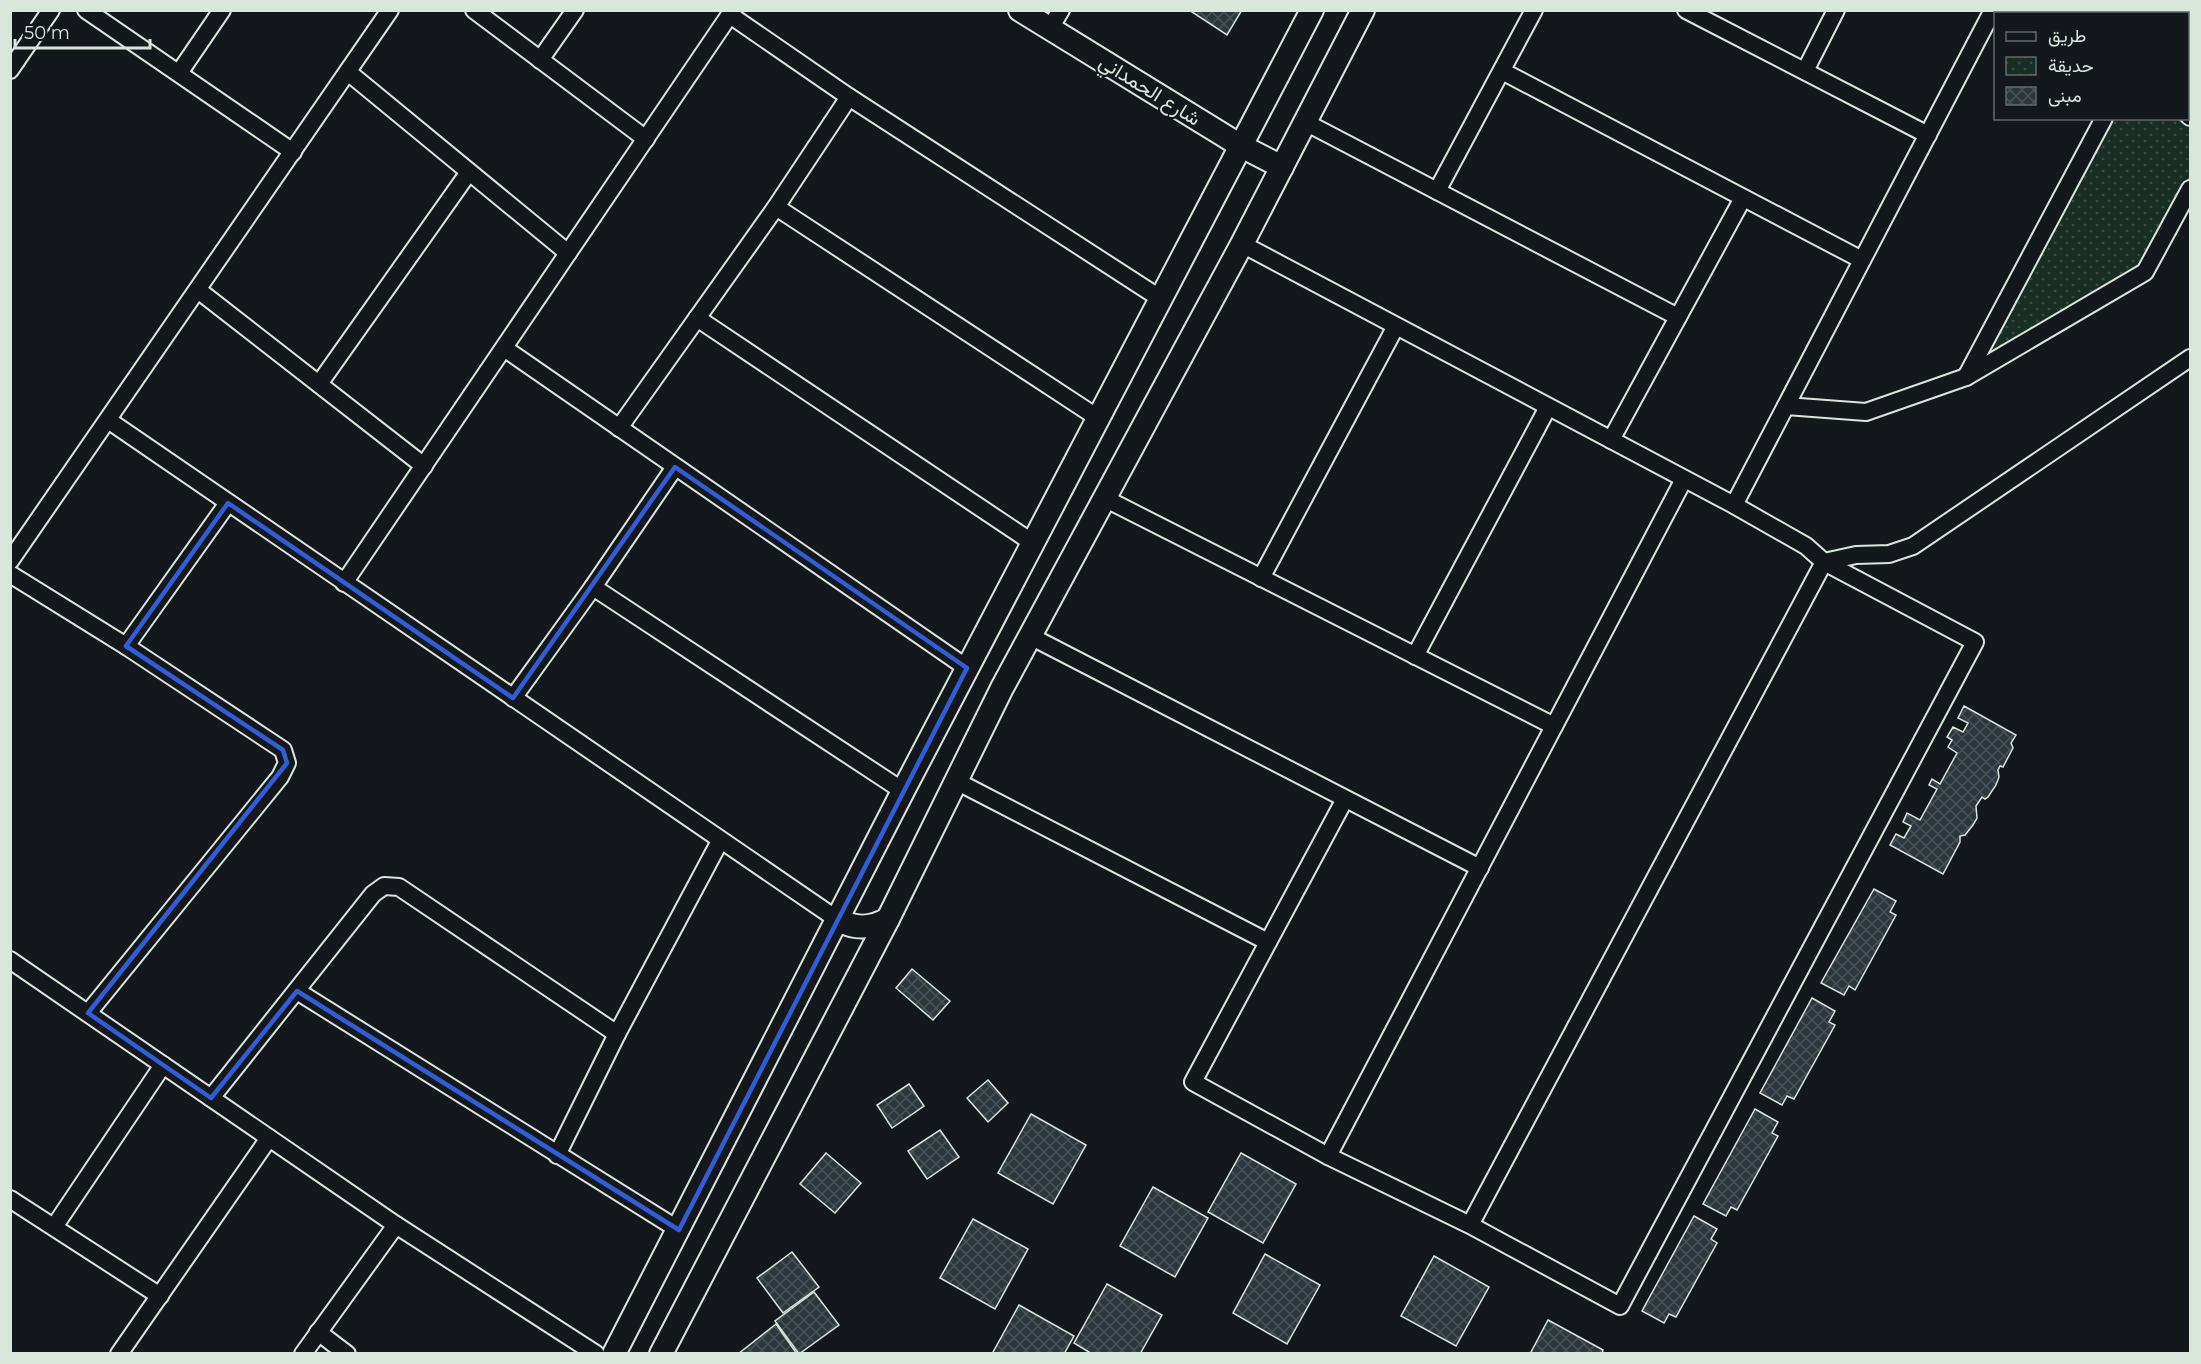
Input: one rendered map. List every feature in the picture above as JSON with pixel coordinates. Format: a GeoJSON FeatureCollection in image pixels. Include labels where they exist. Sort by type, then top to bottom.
{"type":"FeatureCollection","features":[{"type":"Feature","properties":{"kind":"street"},"geometry":{"type":"LineString","coordinates":[[10,70],[51,10]]}},
{"type":"Feature","properties":{"kind":"street"},"geometry":{"type":"LineString","coordinates":[[86,10],[293,152]]}},
{"type":"Feature","properties":{"kind":"street"},"geometry":{"type":"LineString","coordinates":[[179,74],[222,10]]}},
{"type":"Feature","properties":{"kind":"street"},"geometry":{"type":"LineString","coordinates":[[10,561],[390,10]]}},
{"type":"Feature","properties":{"kind":"street"},"geometry":{"type":"LineString","coordinates":[[474,10],[646,139]]}},
{"type":"Feature","properties":{"kind":"street"},"geometry":{"type":"LineString","coordinates":[[540,60],[575,10]]}},
{"type":"Feature","properties":{"kind":"street","name":"شارع الحمداني"},"geometry":{"type":"LineString","coordinates":[[1020,10],[1056,20],[1241,146],[1282,167]]}},
{"type":"Feature","properties":{"kind":"street"},"geometry":{"type":"LineString","coordinates":[[614,1353],[903,791],[1312,10]]}},
{"type":"Feature","properties":{"kind":"street"},"geometry":{"type":"LineString","coordinates":[[661,1353],[888,919],[1030,636],[1242,244],[1363,10]]}},
{"type":"Feature","properties":{"kind":"street"},"geometry":{"type":"LineString","coordinates":[[1437,191],[1534,10]]}},
{"type":"Feature","properties":{"kind":"street"},"geometry":{"type":"LineString","coordinates":[[1686,10],[1928,135]]}},
{"type":"Feature","properties":{"kind":"street"},"geometry":{"type":"LineString","coordinates":[[1804,71],[1836,10]]}},
{"type":"Feature","properties":{"kind":"street"},"geometry":{"type":"LineString","coordinates":[[344,583],[731,13],[849,97],[1161,299]]}},
{"type":"Feature","properties":{"kind":"street"},"geometry":{"type":"LineString","coordinates":[[1734,505],[1993,16]]}},
{"type":"Feature","properties":{"kind":"street"},"geometry":{"type":"LineString","coordinates":[[1502,71],[1862,260]]}},
{"type":"Feature","properties":{"kind":"street"},"geometry":{"type":"LineString","coordinates":[[348,72],[568,253]]}},
{"type":"Feature","properties":{"kind":"street"},"geometry":{"type":"LineString","coordinates":[[619,428],[776,207],[849,97]]}},
{"type":"Feature","properties":{"kind":"street"},"geometry":{"type":"LineString","coordinates":[[1966,377],[2103,120]]}},
{"type":"Feature","properties":{"kind":"street"},"geometry":{"type":"LineString","coordinates":[[1305,122],[1678,317]]}},
{"type":"Feature","properties":{"kind":"street"},"geometry":{"type":"LineString","coordinates":[[319,384],[469,172]]}},
{"type":"Feature","properties":{"kind":"street"},"geometry":{"type":"LineString","coordinates":[[1786,406],[1866,411],[1966,377],[2145,272],[2190,189]]}},
{"type":"Feature","properties":{"kind":"street"},"geometry":{"type":"LineString","coordinates":[[1611,440],[1743,198]]}},
{"type":"Feature","properties":{"kind":"street"},"geometry":{"type":"LineString","coordinates":[[776,207],[1098,418]]}},
{"type":"Feature","properties":{"kind":"street"},"geometry":{"type":"LineString","coordinates":[[1242,244],[1734,505],[1806,546],[1824,562],[1975,642],[1620,1306],[1470,1225],[1328,1156],[1193,1082],[1345,799]]}},
{"type":"Feature","properties":{"kind":"street"},"geometry":{"type":"LineString","coordinates":[[198,290],[424,466]]}},
{"type":"Feature","properties":{"kind":"street"},"geometry":{"type":"LineString","coordinates":[[698,318],[1033,543]]}},
{"type":"Feature","properties":{"kind":"street"},"geometry":{"type":"LineString","coordinates":[[1261,578],[1396,326]]}},
{"type":"Feature","properties":{"kind":"street"},"geometry":{"type":"LineString","coordinates":[[504,348],[967,668]]}},
{"type":"Feature","properties":{"kind":"street"},"geometry":{"type":"LineString","coordinates":[[1470,1225],[1824,562],[1856,555],[1889,554],[1913,546],[2190,358]]}},
{"type":"Feature","properties":{"kind":"street"},"geometry":{"type":"LineString","coordinates":[[1415,656],[1548,406]]}},
{"type":"Feature","properties":{"kind":"street"},"geometry":{"type":"LineString","coordinates":[[108,420],[838,921],[863,927],[880,924],[888,919]]}},
{"type":"Feature","properties":{"kind":"street"},"geometry":{"type":"LineString","coordinates":[[513,698],[675,467]]}},
{"type":"Feature","properties":{"kind":"street"},"geometry":{"type":"LineString","coordinates":[[1328,1156],[1684,479]]}},
{"type":"Feature","properties":{"kind":"street"},"geometry":{"type":"LineString","coordinates":[[1104,498],[1554,726]]}},
{"type":"Feature","properties":{"kind":"street"},"geometry":{"type":"LineString","coordinates":[[126,646],[228,503]]}},
{"type":"Feature","properties":{"kind":"street"},"geometry":{"type":"LineString","coordinates":[[10,574],[126,646],[283,750],[287,763],[280,777],[88,1013]]}},
{"type":"Feature","properties":{"kind":"street"},"geometry":{"type":"LineString","coordinates":[[593,587],[903,791]]}},
{"type":"Feature","properties":{"kind":"street"},"geometry":{"type":"LineString","coordinates":[[1030,636],[1480,868]]}},
{"type":"Feature","properties":{"kind":"street"},"geometry":{"type":"LineString","coordinates":[[956,781],[1268,942]]}},
{"type":"Feature","properties":{"kind":"street"},"geometry":{"type":"LineString","coordinates":[[557,1155],[617,1034],[720,841]]}},
{"type":"Feature","properties":{"kind":"street"},"geometry":{"type":"LineString","coordinates":[[210,1098],[373,894],[384,886],[399,887],[617,1034]]}},
{"type":"Feature","properties":{"kind":"street"},"geometry":{"type":"LineString","coordinates":[[10,960],[396,1225],[596,1353]]}},
{"type":"Feature","properties":{"kind":"street"},"geometry":{"type":"LineString","coordinates":[[297,991],[679,1230]]}},
{"type":"Feature","properties":{"kind":"street"},"geometry":{"type":"LineString","coordinates":[[54,1227],[163,1065]]}},
{"type":"Feature","properties":{"kind":"street"},"geometry":{"type":"LineString","coordinates":[[119,1353],[270,1138]]}},
{"type":"Feature","properties":{"kind":"street"},"geometry":{"type":"LineString","coordinates":[[10,1199],[160,1296]]}},
{"type":"Feature","properties":{"kind":"street"},"geometry":{"type":"LineString","coordinates":[[303,1353],[396,1225]]}},
{"type":"Feature","properties":{"kind":"street"},"geometry":{"type":"LineString","coordinates":[[318,1332],[347,1353]]}},
{"type":"Feature","properties":{"kind":"highlighted area"},"geometry":{"type":"Polygon","coordinates":[[[675,467],[967,668],[679,1230],[297,991],[211,1098],[88,1013],[287,763],[283,750],[126,646],[228,503],[513,698],[675,467]]]}},
{"type":"Feature","properties":{"kind":"green space"},"geometry":{"type":"Polygon","coordinates":[[[2111,120],[2179,120],[2190,125],[2190,177],[2140,266],[1979,364],[2111,120]]]}},
{"type":"Feature","properties":{"kind":"building"},"geometry":{"type":"Polygon","coordinates":[[[1189,10],[1242,10],[1227,35],[1189,10]]]}},
{"type":"Feature","properties":{"kind":"building"},"geometry":{"type":"Polygon","coordinates":[[[1964,706],[2016,735],[2011,743],[2013,748],[2003,767],[2000,766],[1998,770],[1999,777],[1996,785],[1988,797],[1985,799],[1982,797],[1976,806],[1977,818],[1965,835],[1960,836],[1960,842],[1943,874],[1890,845],[1896,834],[1904,838],[1911,826],[1903,822],[1907,813],[1920,820],[1937,789],[1929,785],[1932,779],[1940,784],[1957,753],[1948,747],[1952,740],[1947,737],[1953,727],[1963,732],[1968,723],[1958,718],[1964,706]]]}},
{"type":"Feature","properties":{"kind":"building"},"geometry":{"type":"Polygon","coordinates":[[[1874,889],[1896,901],[1890,912],[1896,915],[1855,990],[1849,986],[1844,995],[1821,983],[1874,889]]]}},
{"type":"Feature","properties":{"kind":"building"},"geometry":{"type":"Polygon","coordinates":[[[912,969],[950,1001],[933,1020],[896,988],[912,969]]]}},
{"type":"Feature","properties":{"kind":"building"},"geometry":{"type":"Polygon","coordinates":[[[1812,998],[1835,1011],[1829,1022],[1835,1025],[1794,1099],[1787,1096],[1782,1105],[1760,1093],[1812,998]]]}},
{"type":"Feature","properties":{"kind":"building"},"geometry":{"type":"Polygon","coordinates":[[[988,1080],[1008,1103],[988,1122],[967,1098],[988,1080]]]}},
{"type":"Feature","properties":{"kind":"building"},"geometry":{"type":"Polygon","coordinates":[[[909,1084],[924,1106],[892,1128],[877,1105],[909,1084]]]}},
{"type":"Feature","properties":{"kind":"building"},"geometry":{"type":"Polygon","coordinates":[[[1755,1109],[1778,1122],[1772,1133],[1778,1136],[1737,1210],[1731,1207],[1726,1216],[1703,1204],[1755,1109]]]}},
{"type":"Feature","properties":{"kind":"building"},"geometry":{"type":"Polygon","coordinates":[[[1031,1114],[1086,1145],[1053,1204],[998,1173],[1031,1114]]]}},
{"type":"Feature","properties":{"kind":"building"},"geometry":{"type":"Polygon","coordinates":[[[940,1130],[959,1157],[927,1179],[908,1151],[940,1130]]]}},
{"type":"Feature","properties":{"kind":"building"},"geometry":{"type":"Polygon","coordinates":[[[826,1153],[861,1183],[835,1213],[800,1184],[826,1153]]]}},
{"type":"Feature","properties":{"kind":"building"},"geometry":{"type":"Polygon","coordinates":[[[1241,1153],[1296,1184],[1263,1243],[1208,1212],[1241,1153]]]}},
{"type":"Feature","properties":{"kind":"building"},"geometry":{"type":"Polygon","coordinates":[[[1153,1187],[1208,1218],[1175,1277],[1120,1246],[1153,1187]]]}},
{"type":"Feature","properties":{"kind":"building"},"geometry":{"type":"Polygon","coordinates":[[[1694,1216],[1717,1229],[1711,1239],[1717,1243],[1676,1317],[1669,1314],[1664,1323],[1642,1311],[1694,1216]]]}},
{"type":"Feature","properties":{"kind":"building"},"geometry":{"type":"Polygon","coordinates":[[[973,1219],[1028,1249],[995,1309],[940,1278],[973,1219]]]}},
{"type":"Feature","properties":{"kind":"building"},"geometry":{"type":"Polygon","coordinates":[[[792,1252],[819,1287],[783,1313],[757,1278],[792,1252]]]}},
{"type":"Feature","properties":{"kind":"building"},"geometry":{"type":"Polygon","coordinates":[[[1265,1254],[1320,1285],[1287,1344],[1233,1313],[1265,1254]]]}},
{"type":"Feature","properties":{"kind":"building"},"geometry":{"type":"Polygon","coordinates":[[[1434,1256],[1489,1287],[1456,1346],[1401,1316],[1434,1256]]]}},
{"type":"Feature","properties":{"kind":"building"},"geometry":{"type":"Polygon","coordinates":[[[1107,1284],[1162,1315],[1140,1354],[1092,1354],[1074,1343],[1107,1284]]]}},
{"type":"Feature","properties":{"kind":"building"},"geometry":{"type":"Polygon","coordinates":[[[814,1292],[839,1325],[799,1354],[775,1321],[814,1292]]]}},
{"type":"Feature","properties":{"kind":"building"},"geometry":{"type":"Polygon","coordinates":[[[1019,1305],[1074,1336],[1064,1354],[992,1354],[1019,1305]]]}},
{"type":"Feature","properties":{"kind":"building"},"geometry":{"type":"Polygon","coordinates":[[[1548,1320],[1603,1350],[1602,1354],[1530,1354],[1548,1320]]]}},
{"type":"Feature","properties":{"kind":"building"},"geometry":{"type":"Polygon","coordinates":[[[776,1324],[797,1354],[738,1354],[776,1324]]]}}]}
